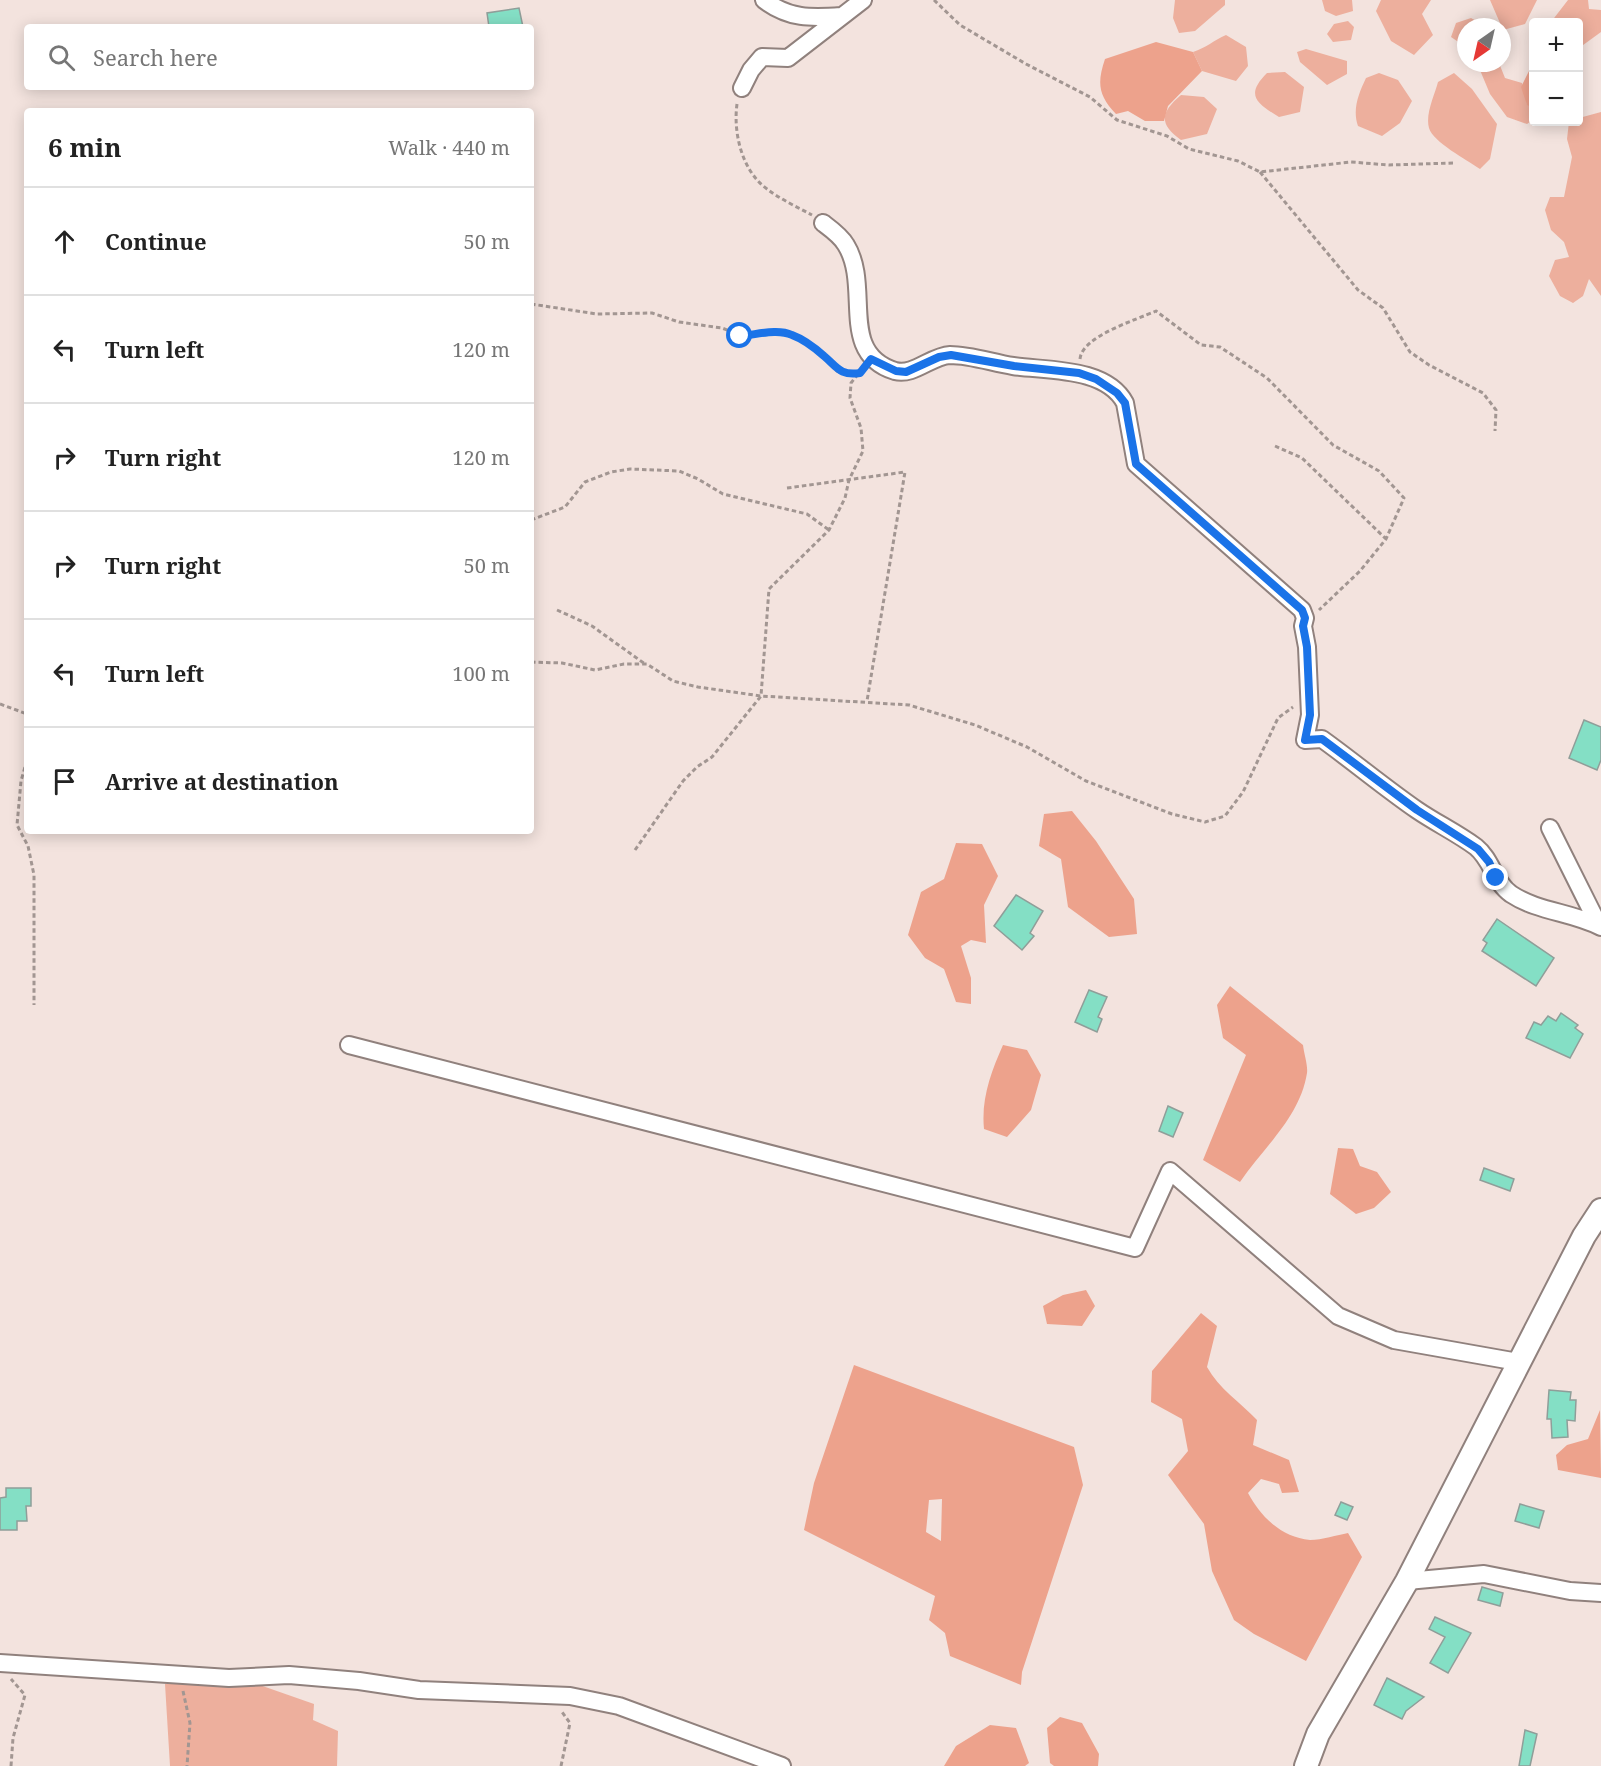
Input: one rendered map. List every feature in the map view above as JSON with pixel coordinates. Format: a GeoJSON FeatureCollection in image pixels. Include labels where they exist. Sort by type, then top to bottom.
{"type":"FeatureCollection","features":[{"type":"Feature","properties":{"kind":"street"},"geometry":{"type":"LineString","coordinates":[[765,0],[776,9],[793,16],[809,18],[842,16]]}},
{"type":"Feature","properties":{"kind":"street"},"geometry":{"type":"LineString","coordinates":[[742,88],[751,70],[762,57],[788,58],[863,0]]}},
{"type":"Feature","properties":{"kind":"street"},"geometry":{"type":"LineString","coordinates":[[823,223],[845,243],[850,254],[857,279],[860,337],[871,359],[896,371],[906,372],[939,357],[951,355],[1014,366],[1079,373],[1096,379],[1124,399],[1136,464],[1294,600],[1305,618],[1303,626],[1307,647],[1310,715],[1305,740],[1322,739],[1417,810],[1478,849],[1489,862],[1496,878],[1512,895],[1538,907],[1600,926]]}},
{"type":"Feature","properties":{"kind":"street"},"geometry":{"type":"LineString","coordinates":[[1550,828],[1600,926]]}},
{"type":"Feature","properties":{"kind":"street"},"geometry":{"type":"LineString","coordinates":[[349,1045],[1135,1248],[1170,1171],[1338,1316],[1394,1340],[1518,1362]]}},
{"type":"Feature","properties":{"kind":"street"},"geometry":{"type":"LineString","coordinates":[[1306,1766],[1318,1734],[1407,1581],[1518,1362],[1584,1236],[1601,1210]]}},
{"type":"Feature","properties":{"kind":"street"},"geometry":{"type":"LineString","coordinates":[[1407,1581],[1484,1574],[1570,1591],[1601,1593]]}},
{"type":"Feature","properties":{"kind":"street"},"geometry":{"type":"LineString","coordinates":[[5,1670],[229,1678],[289,1676],[359,1681],[419,1690],[549,1695],[619,1706],[782,1766]]}},
{"type":"Feature","properties":{"kind":"path"},"geometry":{"type":"LineString","coordinates":[[934,0],[960,25],[1026,64],[1090,97],[1117,120],[1167,136],[1189,149],[1239,161],[1260,172],[1358,290],[1383,308],[1410,352],[1429,365],[1483,393],[1496,410],[1495,431]]}},
{"type":"Feature","properties":{"kind":"path"},"geometry":{"type":"LineString","coordinates":[[742,88],[735,115],[739,144],[750,171],[767,189],[823,223]]}},
{"type":"Feature","properties":{"kind":"path"},"geometry":{"type":"LineString","coordinates":[[1260,172],[1351,162],[1389,165],[1453,163]]}},
{"type":"Feature","properties":{"kind":"path"},"geometry":{"type":"LineString","coordinates":[[534,304],[597,314],[652,314],[679,322],[722,328],[740,336],[778,332],[791,334],[825,356],[837,370],[848,375],[860,373]]}},
{"type":"Feature","properties":{"kind":"path"},"geometry":{"type":"LineString","coordinates":[[1079,373],[1081,353],[1092,339],[1156,311],[1201,345],[1220,347],[1267,378],[1333,445],[1379,471],[1404,498],[1386,539],[1360,571],[1303,626]]}},
{"type":"Feature","properties":{"kind":"path"},"geometry":{"type":"LineString","coordinates":[[635,850],[683,781],[697,767],[712,757],[760,696],[770,589],[829,530],[845,498],[849,480],[863,451],[861,428],[849,398],[852,383],[871,359]]}},
{"type":"Feature","properties":{"kind":"path"},"geometry":{"type":"LineString","coordinates":[[1275,446],[1302,458],[1386,539]]}},
{"type":"Feature","properties":{"kind":"path"},"geometry":{"type":"LineString","coordinates":[[534,519],[565,507],[585,482],[611,472],[630,469],[679,471],[723,494],[807,514],[829,530]]}},
{"type":"Feature","properties":{"kind":"path"},"geometry":{"type":"LineString","coordinates":[[787,488],[905,472],[867,701]]}},
{"type":"Feature","properties":{"kind":"path"},"geometry":{"type":"LineString","coordinates":[[557,610],[592,626],[673,681],[760,696],[909,705],[975,725],[1027,747],[1086,781],[1172,814],[1205,822],[1225,816],[1243,792],[1278,718],[1297,705],[1310,715]]}},
{"type":"Feature","properties":{"kind":"path"},"geometry":{"type":"LineString","coordinates":[[534,662],[562,663],[595,670],[624,664],[647,664]]}},
{"type":"Feature","properties":{"kind":"path"},"geometry":{"type":"LineString","coordinates":[[0,704],[24,713]]}},
{"type":"Feature","properties":{"kind":"path"},"geometry":{"type":"LineString","coordinates":[[24,770],[17,825],[28,846],[34,875],[34,1005]]}},
{"type":"Feature","properties":{"kind":"path"},"geometry":{"type":"LineString","coordinates":[[5,1670],[25,1695],[13,1738],[10,1766]]}},
{"type":"Feature","properties":{"kind":"path"},"geometry":{"type":"LineString","coordinates":[[549,1695],[570,1723],[561,1766]]}},
{"type":"Feature","properties":{"kind":"shaded area"},"geometry":{"type":"Polygon","coordinates":[[[1175,0],[1225,0],[1225,5],[1195,31],[1179,33],[1173,18],[1175,0]]]}},
{"type":"Feature","properties":{"kind":"shaded area"},"geometry":{"type":"Polygon","coordinates":[[[1322,0],[1352,0],[1353,11],[1336,16],[1325,11],[1322,0]]]}},
{"type":"Feature","properties":{"kind":"shaded area"},"geometry":{"type":"Polygon","coordinates":[[[1381,0],[1431,0],[1422,14],[1433,35],[1414,55],[1391,41],[1376,11],[1381,0]]]}},
{"type":"Feature","properties":{"kind":"shaded area"},"geometry":{"type":"Polygon","coordinates":[[[1490,0],[1537,0],[1525,24],[1511,28],[1511,18],[1498,18],[1490,0]]]}},
{"type":"Feature","properties":{"kind":"shaded area"},"geometry":{"type":"Polygon","coordinates":[[[1568,0],[1588,0],[1589,9],[1601,10],[1601,32],[1583,45],[1583,18],[1554,18],[1568,0]]]}},
{"type":"Feature","properties":{"kind":"shaded area"},"geometry":{"type":"Polygon","coordinates":[[[1348,21],[1354,27],[1351,40],[1333,42],[1327,34],[1334,24],[1348,21]]]}},
{"type":"Feature","properties":{"kind":"shaded area"},"geometry":{"type":"Polygon","coordinates":[[[1457,23],[1457,41],[1451,37],[1457,23]]]}},
{"type":"Feature","properties":{"kind":"shaded area"},"geometry":{"type":"Polygon","coordinates":[[[1226,35],[1246,47],[1248,66],[1236,81],[1202,71],[1193,52],[1226,35]]]}},
{"type":"Feature","properties":{"kind":"shaded area"},"geometry":{"type":"Polygon","coordinates":[[[1156,42],[1193,52],[1202,71],[1168,106],[1164,121],[1145,121],[1128,111],[1116,114],[1102,95],[1100,82],[1105,59],[1156,42]]]}},
{"type":"Feature","properties":{"kind":"shaded area"},"geometry":{"type":"Polygon","coordinates":[[[1306,49],[1347,61],[1347,74],[1327,85],[1300,62],[1297,52],[1306,49]]]}},
{"type":"Feature","properties":{"kind":"shaded area"},"geometry":{"type":"Polygon","coordinates":[[[1529,71],[1529,106],[1527,105],[1521,87],[1529,71]]]}},
{"type":"Feature","properties":{"kind":"shaded area"},"geometry":{"type":"Polygon","coordinates":[[[1285,72],[1304,87],[1300,112],[1279,117],[1259,103],[1255,93],[1256,87],[1267,73],[1285,72]]]}},
{"type":"Feature","properties":{"kind":"shaded area"},"geometry":{"type":"Polygon","coordinates":[[[1481,72],[1503,72],[1505,78],[1522,83],[1529,105],[1529,123],[1507,117],[1490,94],[1481,72]]]}},
{"type":"Feature","properties":{"kind":"shaded area"},"geometry":{"type":"Polygon","coordinates":[[[1379,73],[1398,80],[1412,101],[1400,123],[1382,136],[1358,126],[1356,120],[1356,107],[1366,78],[1379,73]]]}},
{"type":"Feature","properties":{"kind":"shaded area"},"geometry":{"type":"Polygon","coordinates":[[[1454,73],[1472,89],[1497,124],[1490,159],[1480,169],[1443,145],[1429,128],[1429,110],[1438,82],[1454,73]]]}},
{"type":"Feature","properties":{"kind":"shaded area"},"geometry":{"type":"Polygon","coordinates":[[[1181,95],[1204,97],[1217,109],[1207,134],[1181,140],[1168,129],[1166,112],[1181,95]]]}},
{"type":"Feature","properties":{"kind":"shaded area"},"geometry":{"type":"Polygon","coordinates":[[[1601,112],[1601,296],[1589,279],[1583,296],[1573,303],[1560,296],[1549,276],[1555,260],[1569,257],[1564,242],[1551,230],[1545,210],[1550,197],[1564,197],[1572,157],[1567,139],[1569,126],[1583,126],[1583,117],[1601,112]]]}},
{"type":"Feature","properties":{"kind":"shaded area"},"geometry":{"type":"Polygon","coordinates":[[[1072,811],[1096,841],[1134,899],[1137,934],[1109,937],[1068,907],[1061,859],[1039,846],[1044,814],[1072,811]]]}},
{"type":"Feature","properties":{"kind":"shaded area"},"geometry":{"type":"Polygon","coordinates":[[[956,843],[982,844],[998,876],[984,905],[986,943],[971,940],[961,946],[971,978],[971,1004],[956,1002],[944,969],[925,958],[908,935],[921,892],[944,879],[956,843]]]}},
{"type":"Feature","properties":{"kind":"shaded area"},"geometry":{"type":"Polygon","coordinates":[[[1230,986],[1303,1045],[1307,1070],[1303,1089],[1289,1118],[1240,1182],[1203,1160],[1246,1055],[1223,1038],[1217,1005],[1230,986]]]}},
{"type":"Feature","properties":{"kind":"shaded area"},"geometry":{"type":"Polygon","coordinates":[[[1003,1045],[1027,1050],[1041,1075],[1031,1110],[1007,1137],[984,1129],[983,1118],[988,1086],[1003,1045]]]}},
{"type":"Feature","properties":{"kind":"shaded area"},"geometry":{"type":"Polygon","coordinates":[[[1338,1148],[1353,1149],[1360,1166],[1377,1172],[1391,1192],[1374,1208],[1356,1214],[1330,1194],[1338,1148]]]}},
{"type":"Feature","properties":{"kind":"shaded area"},"geometry":{"type":"Polygon","coordinates":[[[1086,1290],[1095,1306],[1082,1326],[1047,1324],[1043,1306],[1063,1295],[1086,1290]]]}},
{"type":"Feature","properties":{"kind":"shaded area"},"geometry":{"type":"Polygon","coordinates":[[[1201,1313],[1217,1326],[1207,1367],[1224,1389],[1257,1420],[1253,1445],[1289,1460],[1299,1492],[1282,1493],[1279,1484],[1261,1479],[1248,1493],[1253,1502],[1266,1518],[1290,1535],[1315,1540],[1348,1533],[1362,1557],[1306,1661],[1254,1634],[1234,1620],[1212,1571],[1204,1524],[1168,1475],[1188,1451],[1182,1419],[1151,1402],[1152,1371],[1201,1313]]]}},
{"type":"Feature","properties":{"kind":"shaded area"},"geometry":{"type":"Polygon","coordinates":[[[854,1365],[1074,1447],[1083,1485],[1022,1672],[1021,1685],[950,1656],[945,1633],[929,1620],[935,1596],[804,1530],[814,1483],[854,1365]],[[942,1499],[929,1500],[926,1532],[941,1541],[942,1499]]]}},
{"type":"Feature","properties":{"kind":"shaded area"},"geometry":{"type":"Polygon","coordinates":[[[1600,1410],[1601,1478],[1558,1470],[1556,1455],[1567,1445],[1588,1439],[1600,1410]]]}},
{"type":"Feature","properties":{"kind":"shaded area"},"geometry":{"type":"Polygon","coordinates":[[[225,1673],[314,1704],[313,1720],[338,1731],[337,1766],[170,1766],[165,1684],[225,1673]]]}},
{"type":"Feature","properties":{"kind":"shaded area"},"geometry":{"type":"Polygon","coordinates":[[[1060,1717],[1082,1723],[1099,1754],[1098,1766],[1054,1766],[1050,1763],[1047,1728],[1060,1717]]]}},
{"type":"Feature","properties":{"kind":"shaded area"},"geometry":{"type":"Polygon","coordinates":[[[990,1725],[1016,1728],[1029,1763],[1025,1766],[944,1766],[956,1746],[990,1725]]]}},
{"type":"Feature","properties":{"kind":"building"},"geometry":{"type":"Polygon","coordinates":[[[519,8],[522,24],[489,24],[487,13],[519,8]]]}},
{"type":"Feature","properties":{"kind":"building"},"geometry":{"type":"Polygon","coordinates":[[[1584,720],[1601,727],[1601,760],[1597,770],[1569,758],[1584,720]]]}},
{"type":"Feature","properties":{"kind":"building"},"geometry":{"type":"Polygon","coordinates":[[[1016,895],[1043,911],[1030,933],[1034,936],[1022,950],[994,926],[1016,895]]]}},
{"type":"Feature","properties":{"kind":"building"},"geometry":{"type":"Polygon","coordinates":[[[1497,919],[1554,958],[1536,986],[1482,951],[1487,943],[1483,940],[1497,919]]]}},
{"type":"Feature","properties":{"kind":"building"},"geometry":{"type":"Polygon","coordinates":[[[1089,990],[1107,997],[1098,1017],[1102,1019],[1097,1032],[1075,1022],[1089,990]]]}},
{"type":"Feature","properties":{"kind":"building"},"geometry":{"type":"Polygon","coordinates":[[[1561,1013],[1578,1025],[1575,1028],[1583,1034],[1570,1058],[1526,1038],[1534,1022],[1541,1025],[1548,1016],[1556,1021],[1561,1013]]]}},
{"type":"Feature","properties":{"kind":"building"},"geometry":{"type":"Polygon","coordinates":[[[1168,1106],[1183,1113],[1173,1137],[1159,1131],[1168,1106]]]}},
{"type":"Feature","properties":{"kind":"building"},"geometry":{"type":"Polygon","coordinates":[[[1484,1168],[1514,1179],[1510,1191],[1480,1180],[1484,1168]]]}},
{"type":"Feature","properties":{"kind":"building"},"geometry":{"type":"Polygon","coordinates":[[[1549,1390],[1571,1392],[1570,1400],[1576,1400],[1575,1421],[1567,1420],[1568,1437],[1552,1438],[1551,1419],[1547,1419],[1549,1390]]]}},
{"type":"Feature","properties":{"kind":"building"},"geometry":{"type":"Polygon","coordinates":[[[6,1488],[31,1488],[31,1506],[26,1506],[27,1521],[17,1521],[17,1530],[0,1530],[0,1498],[6,1497],[6,1488]]]}},
{"type":"Feature","properties":{"kind":"building"},"geometry":{"type":"Polygon","coordinates":[[[1341,1502],[1353,1507],[1347,1520],[1335,1515],[1341,1502]]]}},
{"type":"Feature","properties":{"kind":"building"},"geometry":{"type":"Polygon","coordinates":[[[1520,1504],[1544,1511],[1539,1528],[1515,1521],[1520,1504]]]}},
{"type":"Feature","properties":{"kind":"building"},"geometry":{"type":"Polygon","coordinates":[[[1482,1587],[1503,1593],[1500,1606],[1478,1600],[1482,1587]]]}},
{"type":"Feature","properties":{"kind":"building"},"geometry":{"type":"Polygon","coordinates":[[[1435,1617],[1471,1633],[1448,1673],[1430,1663],[1445,1637],[1429,1629],[1435,1617]]]}},
{"type":"Feature","properties":{"kind":"building"},"geometry":{"type":"Polygon","coordinates":[[[1387,1678],[1424,1697],[1406,1711],[1402,1719],[1374,1705],[1387,1678]]]}},
{"type":"Feature","properties":{"kind":"building"},"geometry":{"type":"Polygon","coordinates":[[[1525,1730],[1537,1734],[1530,1766],[1519,1766],[1525,1730]]]}},
{"type":"Feature","properties":{"kind":"route"},"geometry":{"type":"LineString","coordinates":[[740,336],[778,332],[791,334],[825,356],[837,370],[848,375],[860,373],[871,359],[896,371],[906,372],[939,357],[951,355],[1014,366],[1079,373],[1096,379],[1117,393],[1125,403],[1136,464],[1294,600],[1302,610],[1305,618],[1303,626],[1307,647],[1310,715],[1305,740],[1322,739],[1417,810],[1478,849],[1489,862],[1496,878]]}}]}
